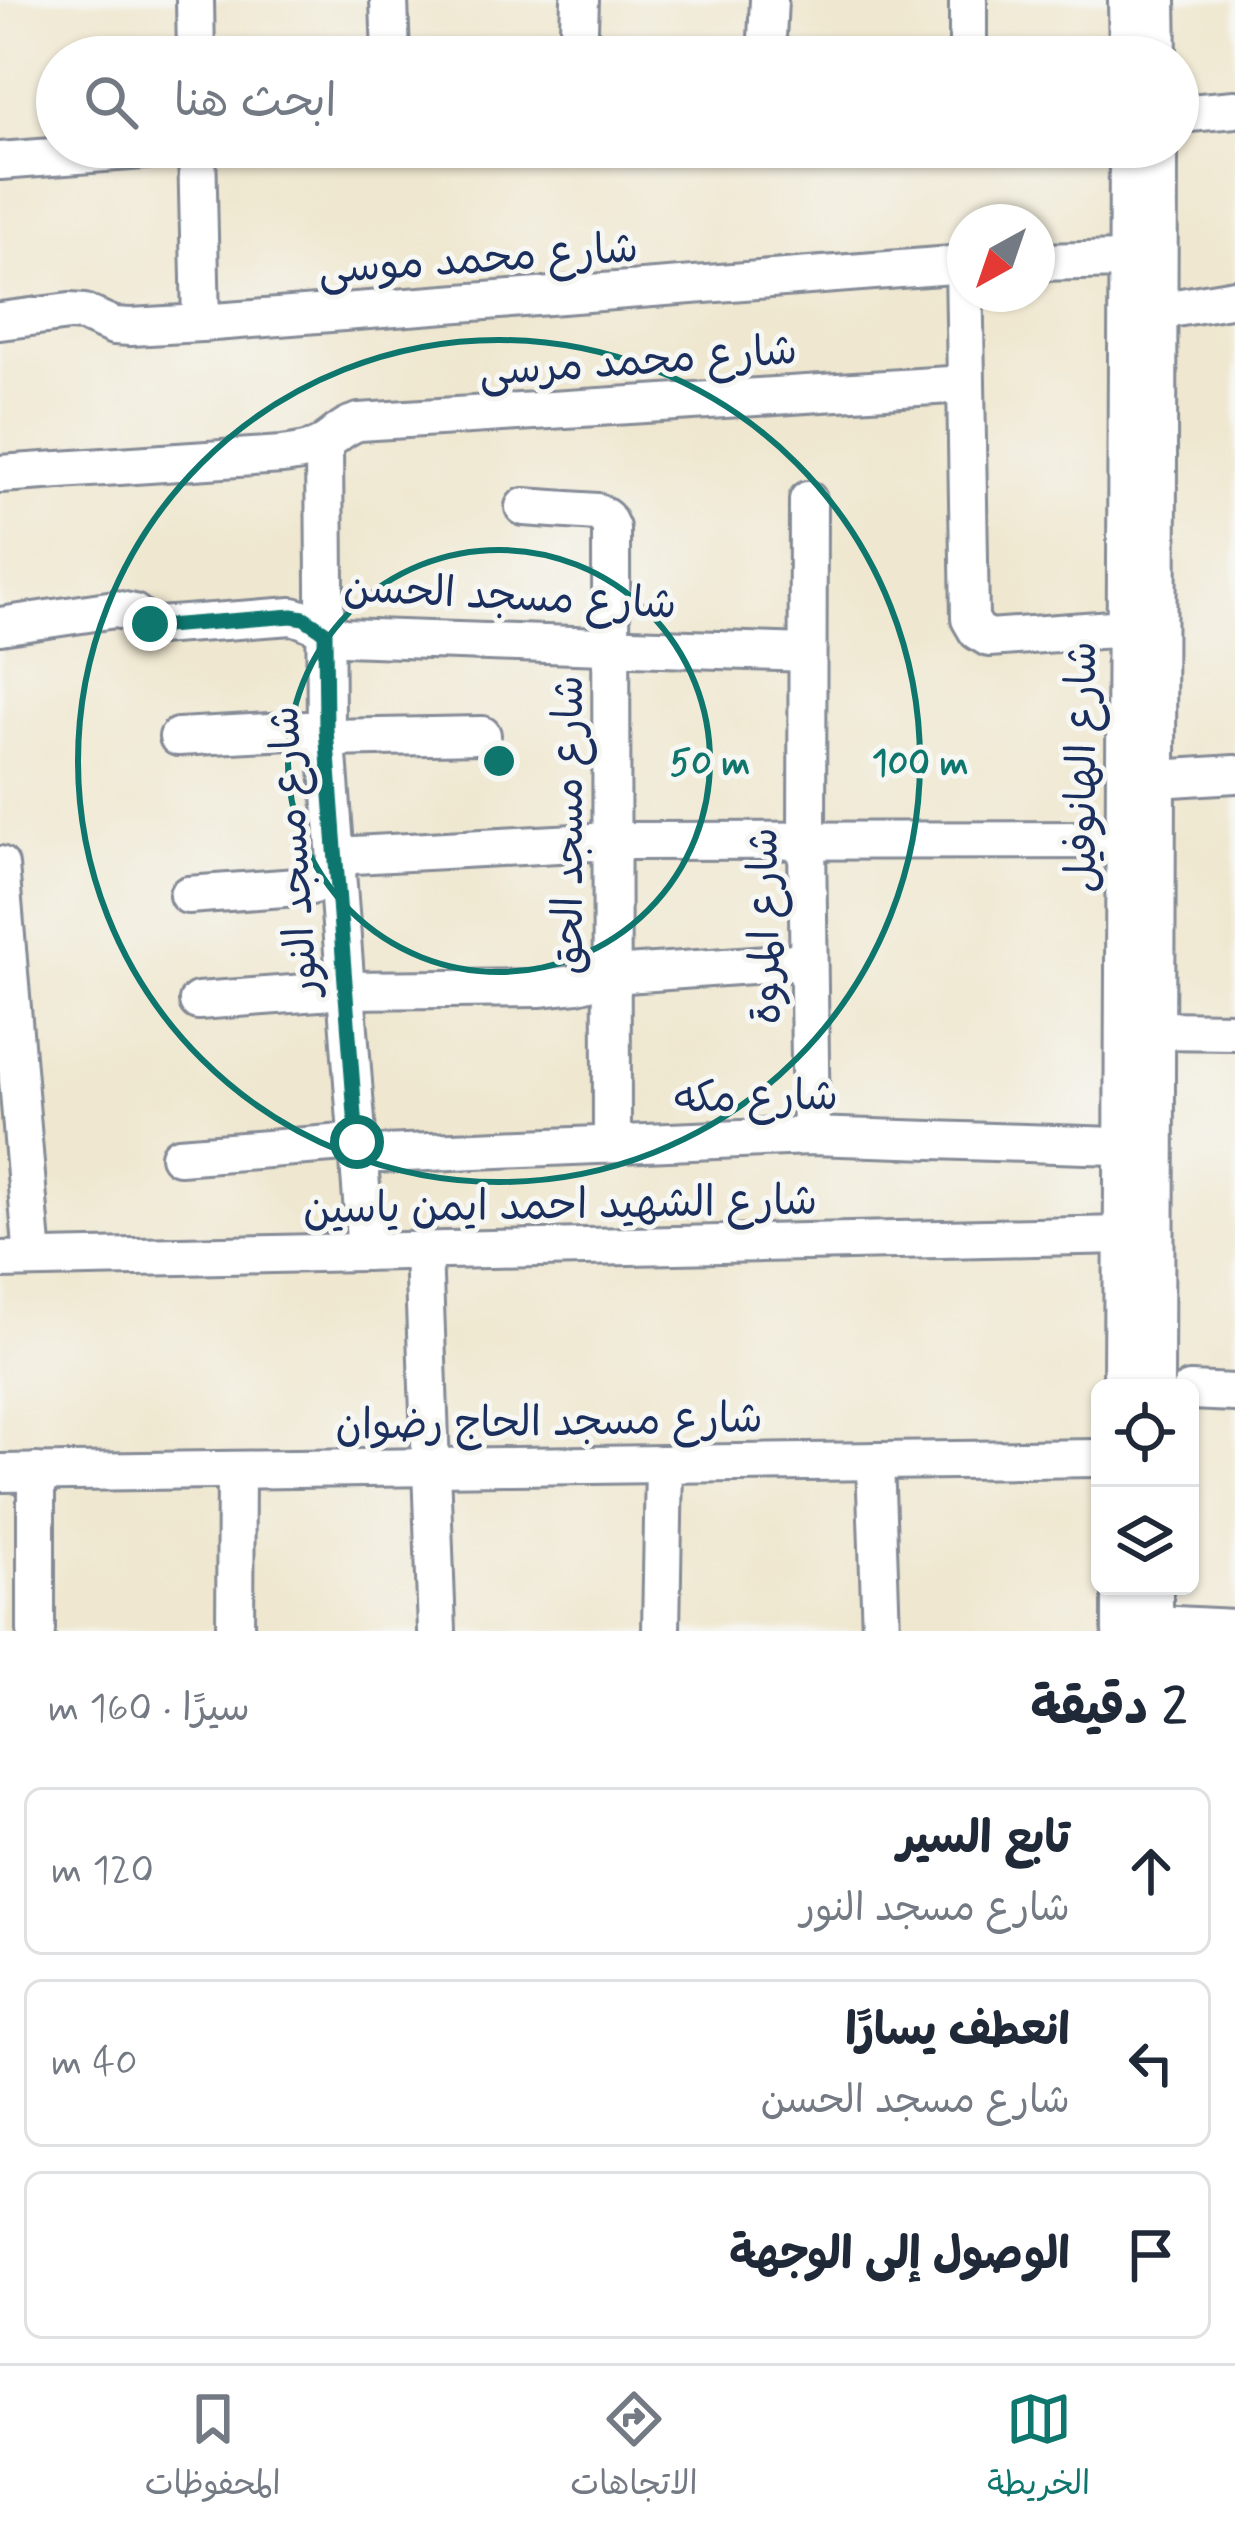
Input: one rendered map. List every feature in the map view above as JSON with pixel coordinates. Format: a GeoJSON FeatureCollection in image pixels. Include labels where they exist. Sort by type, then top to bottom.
{"type":"FeatureCollection","features":[{"type":"Feature","properties":{"kind":"street"},"geometry":{"type":"LineString","coordinates":[[195,0],[196,36]]}},
{"type":"Feature","properties":{"kind":"street"},"geometry":{"type":"LineString","coordinates":[[389,0],[390,36]]}},
{"type":"Feature","properties":{"kind":"street"},"geometry":{"type":"LineString","coordinates":[[579,36],[580,0]]}},
{"type":"Feature","properties":{"kind":"street"},"geometry":{"type":"LineString","coordinates":[[767,36],[769,0]]}},
{"type":"Feature","properties":{"kind":"street"},"geometry":{"type":"LineString","coordinates":[[968,0],[968,36]]}},
{"type":"Feature","properties":{"kind":"street"},"geometry":{"type":"LineString","coordinates":[[1127,0],[1128,36]]}},
{"type":"Feature","properties":{"kind":"street"},"geometry":{"type":"LineString","coordinates":[[1157,0],[1158,36]]}},
{"type":"Feature","properties":{"kind":"street"},"geometry":{"type":"LineString","coordinates":[[1199,112],[1235,109]]}},
{"type":"Feature","properties":{"kind":"street"},"geometry":{"type":"LineString","coordinates":[[0,160],[36,157]]}},
{"type":"Feature","properties":{"kind":"street"},"geometry":{"type":"LineString","coordinates":[[197,168],[201,323]]}},
{"type":"Feature","properties":{"kind":"street","name":"شارع الهانوفيل"},"geometry":{"type":"LineString","coordinates":[[1128,168],[1124,840],[1154,1379]]}},
{"type":"Feature","properties":{"kind":"street","name":"شارع الهانوفيل"},"geometry":{"type":"LineString","coordinates":[[1122,1379],[1123,1235],[1156,1030],[1159,168]]}},
{"type":"Feature","properties":{"kind":"street"},"geometry":{"type":"LineString","coordinates":[[1055,262],[1127,260]]}},
{"type":"Feature","properties":{"kind":"street","name":"شارع محمد موسى"},"geometry":{"type":"LineString","coordinates":[[0,321],[69,312],[114,326],[201,323],[947,265]]}},
{"type":"Feature","properties":{"kind":"street"},"geometry":{"type":"LineString","coordinates":[[1158,311],[1235,298]]}},
{"type":"Feature","properties":{"kind":"street"},"geometry":{"type":"LineString","coordinates":[[965,312],[973,626],[989,638],[1125,628]]}},
{"type":"Feature","properties":{"kind":"street","name":"شارع محمد مرسى"},"geometry":{"type":"LineString","coordinates":[[0,474],[282,455],[323,444],[346,425],[359,422],[966,384]]}},
{"type":"Feature","properties":{"kind":"street","name":"شارع مسجد النور"},"geometry":{"type":"LineString","coordinates":[[323,444],[326,734],[365,1252]]}},
{"type":"Feature","properties":{"kind":"street","name":"شارع المروة"},"geometry":{"type":"LineString","coordinates":[[808,500],[811,1136]]}},
{"type":"Feature","properties":{"kind":"street","name":"شارع مسجد الحق"},"geometry":{"type":"LineString","coordinates":[[524,507],[597,512],[609,523],[612,1144]]}},
{"type":"Feature","properties":{"kind":"street","name":"شارع مسجد الحسن"},"geometry":{"type":"LineString","coordinates":[[0,626],[115,609],[158,626],[292,616],[344,638],[807,653]]}},
{"type":"Feature","properties":{"kind":"street"},"geometry":{"type":"LineString","coordinates":[[178,737],[482,734]]}},
{"type":"Feature","properties":{"kind":"street"},"geometry":{"type":"LineString","coordinates":[[1157,779],[1235,774]]}},
{"type":"Feature","properties":{"kind":"street"},"geometry":{"type":"LineString","coordinates":[[188,895],[311,886],[354,854],[612,842],[1124,840]]}},
{"type":"Feature","properties":{"kind":"street"},"geometry":{"type":"LineString","coordinates":[[1,880],[16,1259]]}},
{"type":"Feature","properties":{"kind":"street"},"geometry":{"type":"LineString","coordinates":[[198,1001],[346,990],[539,988],[612,975],[808,961]]}},
{"type":"Feature","properties":{"kind":"street"},"geometry":{"type":"LineString","coordinates":[[1156,1030],[1235,1031]]}},
{"type":"Feature","properties":{"kind":"street","name":"شارع مكه"},"geometry":{"type":"LineString","coordinates":[[179,1156],[811,1136],[1139,1146]]}},
{"type":"Feature","properties":{"kind":"street","name":"شارع الشهيد احمد ايمن ياسين"},"geometry":{"type":"LineString","coordinates":[[16,1259],[1123,1235]]}},
{"type":"Feature","properties":{"kind":"street"},"geometry":{"type":"LineString","coordinates":[[423,1251],[437,1631]]}},
{"type":"Feature","properties":{"kind":"street"},"geometry":{"type":"LineString","coordinates":[[1199,1391],[1235,1393]]}},
{"type":"Feature","properties":{"kind":"street","name":"شارع مسجد الحاج رضوان"},"geometry":{"type":"LineString","coordinates":[[18,1472],[1091,1458]]}},
{"type":"Feature","properties":{"kind":"street"},"geometry":{"type":"LineString","coordinates":[[875,1461],[881,1631]]}},
{"type":"Feature","properties":{"kind":"street"},"geometry":{"type":"LineString","coordinates":[[661,1631],[664,1464]]}},
{"type":"Feature","properties":{"kind":"street"},"geometry":{"type":"LineString","coordinates":[[236,1470],[236,1631]]}},
{"type":"Feature","properties":{"kind":"street"},"geometry":{"type":"LineString","coordinates":[[18,1472],[36,1631]]}},
{"type":"Feature","properties":{"kind":"street"},"geometry":{"type":"LineString","coordinates":[[1126,1595],[1143,1629]]}},
{"type":"Feature","properties":{"kind":"street"},"geometry":{"type":"LineString","coordinates":[[1143,1629],[1152,1595]]}},
{"type":"Feature","properties":{"kind":"street"},"geometry":{"type":"LineString","coordinates":[[1143,1629],[1235,1628]]}},
{"type":"Feature","properties":{"kind":"route"},"geometry":{"type":"LineString","coordinates":[[150,624],[292,616],[325,632],[326,729],[357,1142]]}}]}
